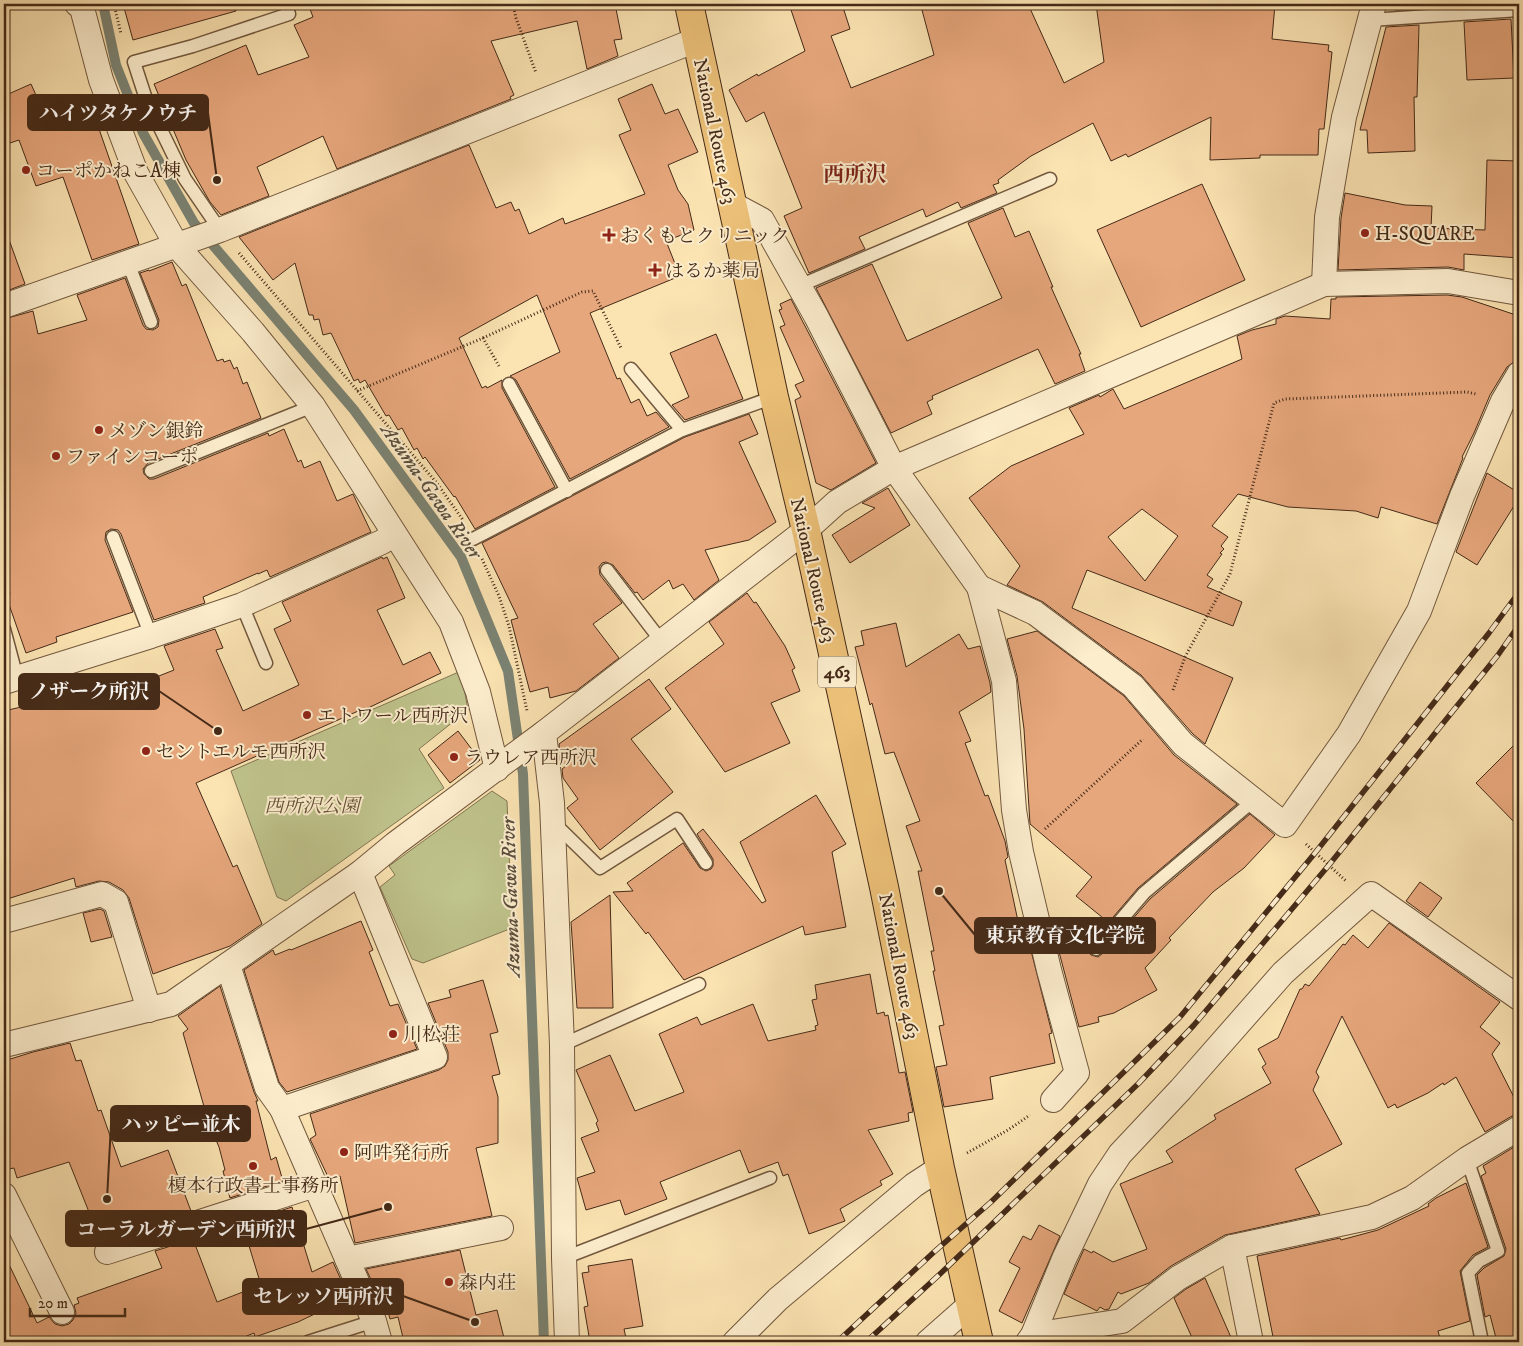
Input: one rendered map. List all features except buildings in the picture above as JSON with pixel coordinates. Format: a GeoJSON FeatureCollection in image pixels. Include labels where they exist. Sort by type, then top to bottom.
{"type":"FeatureCollection","features":[{"type":"Feature","properties":{"kind":"highway","name":"National Route 463"},"geometry":{"type":"LineString","coordinates":[[689,4],[774,398],[806,530],[884,887],[940,1168],[979,1342]]}},
{"type":"Feature","properties":{"kind":"street"},"geometry":{"type":"LineString","coordinates":[[80,5],[101,80],[136,173],[184,243],[313,406],[451,622],[503,763]]}},
{"type":"Feature","properties":{"kind":"street"},"geometry":{"type":"LineString","coordinates":[[1324,284],[1327,217],[1344,117],[1372,12]]}},
{"type":"Feature","properties":{"kind":"street"},"geometry":{"type":"LineString","coordinates":[[4,306],[217,231],[696,40]]}},
{"type":"Feature","properties":{"kind":"street"},"geometry":{"type":"LineString","coordinates":[[732,204],[762,220],[816,316],[894,468],[979,587],[1004,681],[1014,810],[1021,852],[1048,970],[1077,1073],[1053,1100]]}},
{"type":"Feature","properties":{"kind":"street"},"geometry":{"type":"LineString","coordinates":[[4,1045],[171,1004],[360,873],[395,844],[538,737],[806,530],[837,502],[894,468],[1324,284],[1448,281],[1519,293]]}},
{"type":"Feature","properties":{"kind":"street"},"geometry":{"type":"LineString","coordinates":[[979,587],[1035,613],[1133,686],[1183,744],[1285,825],[1348,734],[1419,611],[1462,496],[1503,401],[1519,374]]}},
{"type":"Feature","properties":{"kind":"street"},"geometry":{"type":"LineString","coordinates":[[11,680],[242,605],[382,542],[394,534]]}},
{"type":"Feature","properties":{"kind":"street"},"geometry":{"type":"LineString","coordinates":[[538,737],[552,802],[562,1044],[564,1258],[567,1342]]}},
{"type":"Feature","properties":{"kind":"street"},"geometry":{"type":"LineString","coordinates":[[282,1109],[435,1058],[360,873]]}},
{"type":"Feature","properties":{"kind":"street"},"geometry":{"type":"LineString","coordinates":[[4,921],[102,894],[116,902],[149,1010]]}},
{"type":"Feature","properties":{"kind":"street"},"geometry":{"type":"LineString","coordinates":[[1031,1339],[1068,1251],[1100,1184],[1120,1154],[1181,1089],[1284,973],[1371,894],[1519,998]]}},
{"type":"Feature","properties":{"kind":"street"},"geometry":{"type":"LineString","coordinates":[[228,965],[267,1088],[282,1109],[377,1331]]}},
{"type":"Feature","properties":{"kind":"street"},"geometry":{"type":"LineString","coordinates":[[1031,1339],[1122,1321],[1178,1278],[1232,1247],[1372,1217],[1412,1198],[1467,1159],[1519,1128]]}},
{"type":"Feature","properties":{"kind":"street"},"geometry":{"type":"LineString","coordinates":[[735,1342],[778,1299],[914,1185],[940,1168]]}},
{"type":"Feature","properties":{"kind":"street"},"geometry":{"type":"LineString","coordinates":[[107,1252],[315,1185]]}},
{"type":"Feature","properties":{"kind":"street"},"geometry":{"type":"LineString","coordinates":[[4,1195],[62,1312]]}},
{"type":"Feature","properties":{"kind":"street"},"geometry":{"type":"LineString","coordinates":[[347,1259],[501,1228]]}},
{"type":"Feature","properties":{"kind":"street"},"geometry":{"type":"LineString","coordinates":[[1232,1247],[1252,1342]]}},
{"type":"Feature","properties":{"kind":"street"},"geometry":{"type":"LineString","coordinates":[[928,1342],[971,1304]]}},
{"type":"Feature","properties":{"kind":"lane"},"geometry":{"type":"LineString","coordinates":[[217,231],[185,179],[146,99],[134,62],[193,46],[289,14],[285,4]]}},
{"type":"Feature","properties":{"kind":"lane"},"geometry":{"type":"LineString","coordinates":[[1372,12],[1519,10]]}},
{"type":"Feature","properties":{"kind":"lane"},"geometry":{"type":"LineString","coordinates":[[799,286],[1050,178]]}},
{"type":"Feature","properties":{"kind":"lane"},"geometry":{"type":"LineString","coordinates":[[128,263],[151,322]]}},
{"type":"Feature","properties":{"kind":"lane"},"geometry":{"type":"LineString","coordinates":[[631,369],[682,430]]}},
{"type":"Feature","properties":{"kind":"lane"},"geometry":{"type":"LineString","coordinates":[[509,384],[567,491]]}},
{"type":"Feature","properties":{"kind":"lane"},"geometry":{"type":"LineString","coordinates":[[473,539],[682,430],[774,398]]}},
{"type":"Feature","properties":{"kind":"lane"},"geometry":{"type":"LineString","coordinates":[[151,470],[313,406]]}},
{"type":"Feature","properties":{"kind":"lane"},"geometry":{"type":"LineString","coordinates":[[113,537],[151,636]]}},
{"type":"Feature","properties":{"kind":"lane"},"geometry":{"type":"LineString","coordinates":[[607,570],[662,642]]}},
{"type":"Feature","properties":{"kind":"lane"},"geometry":{"type":"LineString","coordinates":[[242,605],[266,663]]}},
{"type":"Feature","properties":{"kind":"lane"},"geometry":{"type":"LineString","coordinates":[[4,629],[11,680]]}},
{"type":"Feature","properties":{"kind":"lane"},"geometry":{"type":"LineString","coordinates":[[1096,948],[1144,893],[1253,801]]}},
{"type":"Feature","properties":{"kind":"lane"},"geometry":{"type":"LineString","coordinates":[[552,822],[600,868],[677,819],[706,863]]}},
{"type":"Feature","properties":{"kind":"lane"},"geometry":{"type":"LineString","coordinates":[[562,1044],[699,984]]}},
{"type":"Feature","properties":{"kind":"lane"},"geometry":{"type":"LineString","coordinates":[[1467,1159],[1498,1251],[1479,1261],[1468,1273],[1482,1342]]}},
{"type":"Feature","properties":{"kind":"lane"},"geometry":{"type":"LineString","coordinates":[[564,1258],[770,1178]]}},
{"type":"Feature","properties":{"kind":"lane"},"geometry":{"type":"LineString","coordinates":[[308,1342],[377,1331]]}},
{"type":"Feature","properties":{"kind":"path"},"geometry":{"type":"LineString","coordinates":[[114,4],[125,54],[134,62]]}},
{"type":"Feature","properties":{"kind":"path"},"geometry":{"type":"LineString","coordinates":[[513,4],[516,18],[546,100]]}},
{"type":"Feature","properties":{"kind":"path"},"geometry":{"type":"LineString","coordinates":[[217,231],[436,482],[463,521],[499,596],[509,626],[531,731],[538,737]]}},
{"type":"Feature","properties":{"kind":"path"},"geometry":{"type":"LineString","coordinates":[[357,391],[484,338],[582,292],[593,291],[631,369]]}},
{"type":"Feature","properties":{"kind":"path"},"geometry":{"type":"LineString","coordinates":[[484,338],[509,384]]}},
{"type":"Feature","properties":{"kind":"path"},"geometry":{"type":"LineString","coordinates":[[1185,658],[1230,574],[1274,404],[1285,399],[1467,392],[1503,401]]}},
{"type":"Feature","properties":{"kind":"path"},"geometry":{"type":"LineString","coordinates":[[1021,852],[1162,721]]}},
{"type":"Feature","properties":{"kind":"path"},"geometry":{"type":"LineString","coordinates":[[1285,825],[1366,899]]}},
{"type":"Feature","properties":{"kind":"path"},"geometry":{"type":"LineString","coordinates":[[940,1168],[1008,1130],[1053,1100]]}},
{"type":"Feature","properties":{"kind":"green space","name":"西所沢公園"},"geometry":{"type":"Polygon","coordinates":[[[461,671],[468,710],[419,749],[444,788],[286,901],[277,897],[231,771],[461,671]]]}},
{"type":"Feature","properties":{"kind":"green space"},"geometry":{"type":"Polygon","coordinates":[[[492,791],[507,801],[512,928],[423,963],[412,959],[380,887],[395,875],[389,866],[492,791]]]}},
{"type":"Feature","properties":{"kind":"waterway","name":"Azuma-Gawa River"},"geometry":{"type":"LineString","coordinates":[[103,4],[116,65],[143,133],[194,223],[354,410],[461,557],[508,671],[523,774],[544,1342]]}},
{"type":"Feature","properties":{"kind":"railway"},"geometry":{"type":"LineString","coordinates":[[837,1342],[991,1202],[1180,1017],[1315,853],[1489,633],[1519,592]]}},
{"type":"Feature","properties":{"kind":"railway"},"geometry":{"type":"LineString","coordinates":[[866,1342],[940,1274],[1139,1083],[1194,1025],[1329,865],[1498,655],[1519,625]]}},
{"type":"Feature","properties":{"kind":"place","name":"コーポかねこA棟"},"geometry":{"type":"Point","coordinates":[26,170]}},
{"type":"Feature","properties":{"kind":"place","name":"ハイツタケノウチ"},"geometry":{"type":"Point","coordinates":[217,180]}},
{"type":"Feature","properties":{"kind":"place","name":"H-SQUARE"},"geometry":{"type":"Point","coordinates":[1365,233]}},
{"type":"Feature","properties":{"kind":"place","name":"おくもとクリニック"},"geometry":{"type":"Point","coordinates":[609,235]}},
{"type":"Feature","properties":{"kind":"place","name":"はるか薬局"},"geometry":{"type":"Point","coordinates":[655,270]}},
{"type":"Feature","properties":{"kind":"place","name":"メゾン銀鈴"},"geometry":{"type":"Point","coordinates":[99,430]}},
{"type":"Feature","properties":{"kind":"place","name":"ファインコーポ"},"geometry":{"type":"Point","coordinates":[56,456]}},
{"type":"Feature","properties":{"kind":"place","name":"エトワール西所沢"},"geometry":{"type":"Point","coordinates":[307,715]}},
{"type":"Feature","properties":{"kind":"place","name":"ノザーク所沢"},"geometry":{"type":"Point","coordinates":[218,731]}},
{"type":"Feature","properties":{"kind":"place","name":"セントエルモ西所沢"},"geometry":{"type":"Point","coordinates":[146,751]}},
{"type":"Feature","properties":{"kind":"place","name":"ラウレア西所沢"},"geometry":{"type":"Point","coordinates":[454,757]}},
{"type":"Feature","properties":{"kind":"place","name":"東京教育文化学院"},"geometry":{"type":"Point","coordinates":[939,891]}},
{"type":"Feature","properties":{"kind":"place","name":"川松荘"},"geometry":{"type":"Point","coordinates":[393,1034]}},
{"type":"Feature","properties":{"kind":"place","name":"阿吽発行所"},"geometry":{"type":"Point","coordinates":[344,1152]}},
{"type":"Feature","properties":{"kind":"place","name":"榎本行政書士事務所"},"geometry":{"type":"Point","coordinates":[253,1166]}},
{"type":"Feature","properties":{"kind":"place","name":"ハッピー並木"},"geometry":{"type":"Point","coordinates":[107,1199]}},
{"type":"Feature","properties":{"kind":"place","name":"コーラルガーデン西所沢"},"geometry":{"type":"Point","coordinates":[388,1207]}},
{"type":"Feature","properties":{"kind":"place","name":"森内荘"},"geometry":{"type":"Point","coordinates":[449,1282]}},
{"type":"Feature","properties":{"kind":"place","name":"セレッソ西所沢"},"geometry":{"type":"Point","coordinates":[475,1322]}},
{"type":"Feature","properties":{"kind":"district","name":"西所沢"},"geometry":{"type":"Point","coordinates":[855,174]}}]}
